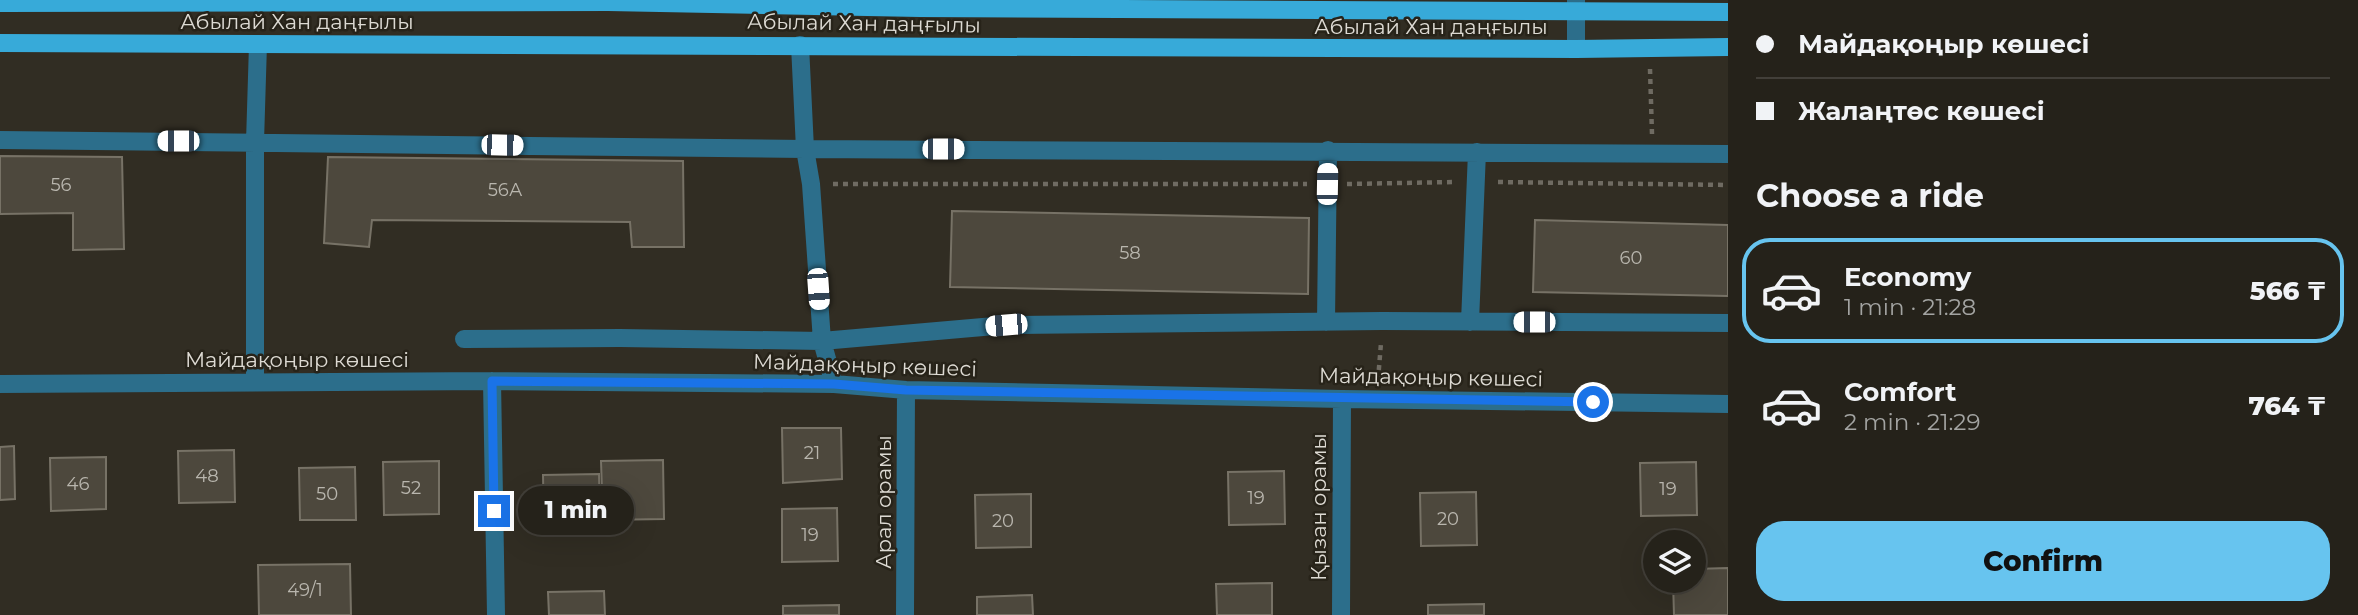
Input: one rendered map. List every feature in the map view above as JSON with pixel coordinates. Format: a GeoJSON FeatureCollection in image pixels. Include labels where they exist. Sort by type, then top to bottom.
{"type":"FeatureCollection","features":[{"type":"Feature","properties":{"kind":"main road","name":"Абылай Хан даңғылы"},"geometry":{"type":"LineString","coordinates":[[0,3],[608,1],[934,8],[1576,5],[1728,12]]}},
{"type":"Feature","properties":{"kind":"main road","name":"Абылай Хан даңғылы"},"geometry":{"type":"LineString","coordinates":[[0,43],[1576,50],[1728,47]]}},
{"type":"Feature","properties":{"kind":"street"},"geometry":{"type":"LineString","coordinates":[[1576,5],[1576,50]]}},
{"type":"Feature","properties":{"kind":"street"},"geometry":{"type":"LineString","coordinates":[[255,382],[255,142],[258,44]]}},
{"type":"Feature","properties":{"kind":"street"},"geometry":{"type":"LineString","coordinates":[[800,45],[805,149],[811,184],[822,341],[834,384]]}},
{"type":"Feature","properties":{"kind":"street"},"geometry":{"type":"LineString","coordinates":[[0,140],[805,149],[1728,154]]}},
{"type":"Feature","properties":{"kind":"street"},"geometry":{"type":"LineString","coordinates":[[1326,322],[1328,150]]}},
{"type":"Feature","properties":{"kind":"street"},"geometry":{"type":"LineString","coordinates":[[1469,322],[1477,152]]}},
{"type":"Feature","properties":{"kind":"street"},"geometry":{"type":"LineString","coordinates":[[464,339],[822,341],[1006,325],[1382,321],[1728,323]]}},
{"type":"Feature","properties":{"kind":"street"},"geometry":{"type":"LineString","coordinates":[[492,381],[496,615]]}},
{"type":"Feature","properties":{"kind":"street","name":"Майдақоңыр көшесі"},"geometry":{"type":"LineString","coordinates":[[0,384],[492,381],[834,384],[906,390],[1728,404]]}},
{"type":"Feature","properties":{"kind":"street","name":"Арал орамы"},"geometry":{"type":"LineString","coordinates":[[905,615],[906,390]]}},
{"type":"Feature","properties":{"kind":"street","name":"Қызан орамы"},"geometry":{"type":"LineString","coordinates":[[1341,615],[1342,399]]}},
{"type":"Feature","properties":{"kind":"path"},"geometry":{"type":"LineString","coordinates":[[1649,47],[1652,153]]}},
{"type":"Feature","properties":{"kind":"path"},"geometry":{"type":"LineString","coordinates":[[811,184],[1476,182],[1728,186]]}},
{"type":"Feature","properties":{"kind":"path"},"geometry":{"type":"LineString","coordinates":[[1377,400],[1382,321]]}},
{"type":"Feature","properties":{"kind":"building"},"geometry":{"type":"Polygon","coordinates":[[[0,156],[122,157],[124,249],[73,250],[73,213],[0,214],[0,156]]]}},
{"type":"Feature","properties":{"kind":"building"},"geometry":{"type":"Polygon","coordinates":[[[328,157],[683,161],[684,247],[632,247],[630,222],[372,220],[369,247],[324,243],[328,157]]]}},
{"type":"Feature","properties":{"kind":"building"},"geometry":{"type":"Polygon","coordinates":[[[952,211],[1309,218],[1308,294],[950,287],[952,211]]]}},
{"type":"Feature","properties":{"kind":"building"},"geometry":{"type":"Polygon","coordinates":[[[1535,220],[1728,225],[1728,296],[1533,292],[1535,220]]]}},
{"type":"Feature","properties":{"kind":"building"},"geometry":{"type":"Polygon","coordinates":[[[782,428],[841,428],[842,479],[783,483],[782,428]]]}},
{"type":"Feature","properties":{"kind":"building"},"geometry":{"type":"Polygon","coordinates":[[[14,446],[15,499],[0,500],[0,447],[14,446]]]}},
{"type":"Feature","properties":{"kind":"building"},"geometry":{"type":"Polygon","coordinates":[[[234,450],[235,502],[179,503],[178,451],[234,450]]]}},
{"type":"Feature","properties":{"kind":"building"},"geometry":{"type":"Polygon","coordinates":[[[106,457],[106,509],[51,511],[50,458],[106,457]]]}},
{"type":"Feature","properties":{"kind":"building"},"geometry":{"type":"Polygon","coordinates":[[[663,460],[664,519],[603,520],[601,461],[663,460]]]}},
{"type":"Feature","properties":{"kind":"building"},"geometry":{"type":"Polygon","coordinates":[[[439,461],[439,514],[384,515],[383,462],[439,461]]]}},
{"type":"Feature","properties":{"kind":"building"},"geometry":{"type":"Polygon","coordinates":[[[1696,462],[1697,515],[1641,516],[1640,463],[1696,462]]]}},
{"type":"Feature","properties":{"kind":"building"},"geometry":{"type":"Polygon","coordinates":[[[355,467],[356,520],[300,520],[299,468],[355,467]]]}},
{"type":"Feature","properties":{"kind":"building"},"geometry":{"type":"Polygon","coordinates":[[[1284,471],[1285,524],[1229,525],[1228,472],[1284,471]]]}},
{"type":"Feature","properties":{"kind":"building"},"geometry":{"type":"Polygon","coordinates":[[[599,474],[600,527],[544,528],[543,475],[599,474]]]}},
{"type":"Feature","properties":{"kind":"building"},"geometry":{"type":"Polygon","coordinates":[[[1476,492],[1477,545],[1421,546],[1420,493],[1476,492]]]}},
{"type":"Feature","properties":{"kind":"building"},"geometry":{"type":"Polygon","coordinates":[[[1031,494],[1031,547],[976,548],[975,495],[1031,494]]]}},
{"type":"Feature","properties":{"kind":"building"},"geometry":{"type":"Polygon","coordinates":[[[837,508],[838,561],[782,562],[782,509],[837,508]]]}},
{"type":"Feature","properties":{"kind":"building"},"geometry":{"type":"Polygon","coordinates":[[[350,564],[351,615],[259,615],[258,565],[350,564]]]}},
{"type":"Feature","properties":{"kind":"building"},"geometry":{"type":"Polygon","coordinates":[[[1728,568],[1728,615],[1674,615],[1673,593],[1706,593],[1706,569],[1728,568]]]}},
{"type":"Feature","properties":{"kind":"building"},"geometry":{"type":"Polygon","coordinates":[[[1272,583],[1272,615],[1217,615],[1216,584],[1272,583]]]}},
{"type":"Feature","properties":{"kind":"building"},"geometry":{"type":"Polygon","coordinates":[[[604,591],[605,615],[549,615],[548,592],[604,591]]]}},
{"type":"Feature","properties":{"kind":"building"},"geometry":{"type":"Polygon","coordinates":[[[1032,595],[1033,615],[977,615],[977,597],[1032,595]]]}},
{"type":"Feature","properties":{"kind":"building"},"geometry":{"type":"Polygon","coordinates":[[[1484,604],[1484,615],[1428,615],[1428,605],[1484,604]]]}},
{"type":"Feature","properties":{"kind":"building"},"geometry":{"type":"Polygon","coordinates":[[[839,605],[839,615],[783,615],[783,606],[839,605]]]}},
{"type":"Feature","properties":{"kind":"route"},"geometry":{"type":"LineString","coordinates":[[494,511],[492,381],[834,384],[906,390],[1593,402]]}}]}
